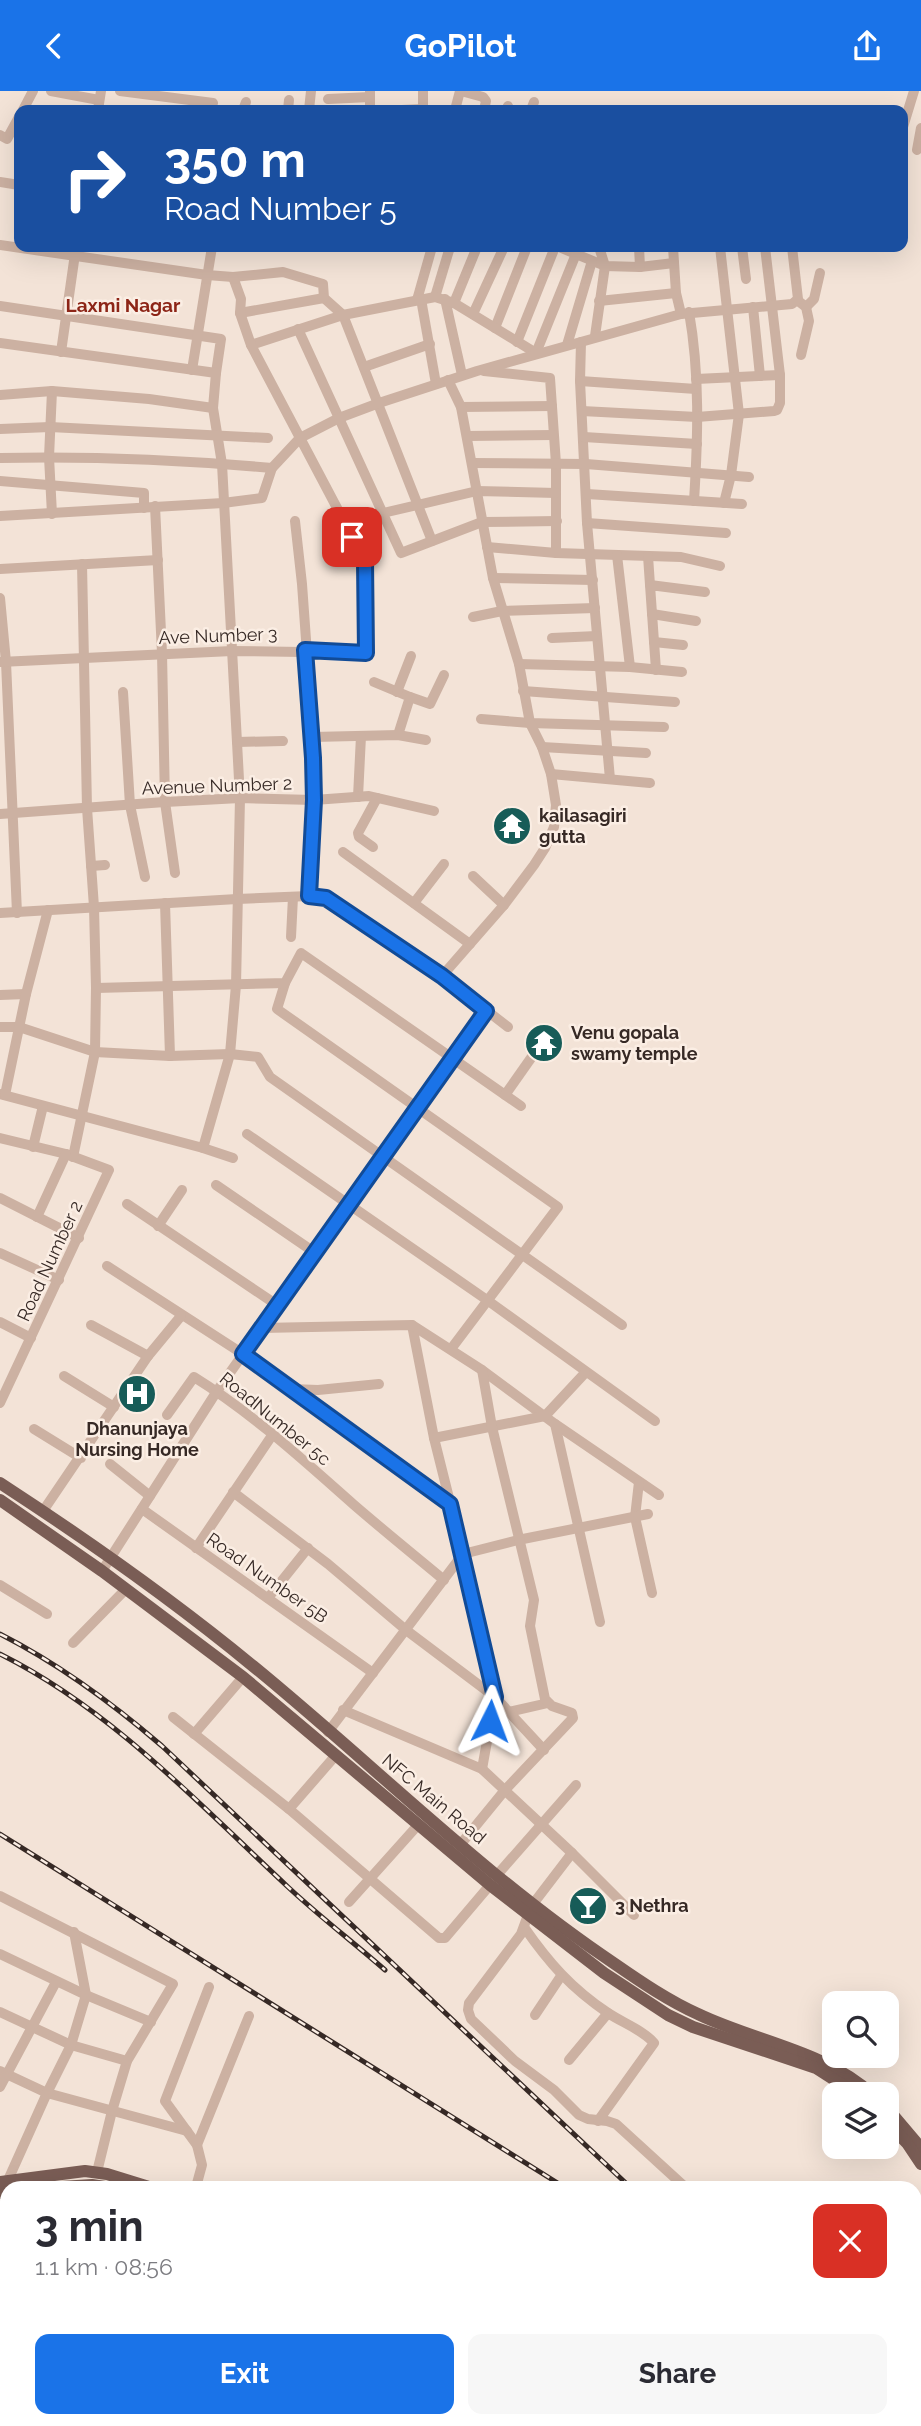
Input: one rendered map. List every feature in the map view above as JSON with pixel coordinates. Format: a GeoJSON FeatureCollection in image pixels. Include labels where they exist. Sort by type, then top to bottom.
{"type":"FeatureCollection","features":[{"type":"Feature","properties":{"kind":"main road","name":"NFC Main Road"},"geometry":{"type":"LineString","coordinates":[[0,1483],[111,1559],[253,1666],[328,1732],[418,1825],[494,1880]]}},
{"type":"Feature","properties":{"kind":"main road","name":"NFC Main Road"},"geometry":{"type":"LineString","coordinates":[[0,1500],[102,1571],[243,1677],[336,1755],[371,1777],[460,1845],[528,1915],[604,1973],[668,2015],[694,2027],[816,2068],[838,2082]]}},
{"type":"Feature","properties":{"kind":"main road","name":"NFC Main Road"},"geometry":{"type":"LineString","coordinates":[[528,1915],[697,2014],[829,2065],[857,2082]]}},
{"type":"Feature","properties":{"kind":"main road"},"geometry":{"type":"LineString","coordinates":[[899,2122],[921,2148]]}},
{"type":"Feature","properties":{"kind":"main road"},"geometry":{"type":"LineString","coordinates":[[899,2135],[921,2164]]}},
{"type":"Feature","properties":{"kind":"main road"},"geometry":{"type":"LineString","coordinates":[[47,2181],[97,2172],[128,2181]]}},
{"type":"Feature","properties":{"kind":"street"},"geometry":{"type":"LineString","coordinates":[[51,91],[99,101]]}},
{"type":"Feature","properties":{"kind":"street"},"geometry":{"type":"LineString","coordinates":[[120,91],[213,103]]}},
{"type":"Feature","properties":{"kind":"street"},"geometry":{"type":"LineString","coordinates":[[461,91],[483,97],[485,105]]}},
{"type":"Feature","properties":{"kind":"street"},"geometry":{"type":"LineString","coordinates":[[908,111],[914,91]]}},
{"type":"Feature","properties":{"kind":"street"},"geometry":{"type":"LineString","coordinates":[[328,99],[370,94]]}},
{"type":"Feature","properties":{"kind":"street"},"geometry":{"type":"LineString","coordinates":[[158,105],[159,97]]}},
{"type":"Feature","properties":{"kind":"street"},"geometry":{"type":"LineString","coordinates":[[0,135],[7,139],[14,126]]}},
{"type":"Feature","properties":{"kind":"street"},"geometry":{"type":"LineString","coordinates":[[916,150],[921,128]]}},
{"type":"Feature","properties":{"kind":"street"},"geometry":{"type":"LineString","coordinates":[[61,352],[76,252]]}},
{"type":"Feature","properties":{"kind":"street"},"geometry":{"type":"LineString","coordinates":[[81,252],[206,275],[233,277],[283,272],[323,283],[324,298],[342,315],[364,367],[432,541]]}},
{"type":"Feature","properties":{"kind":"street"},"geometry":{"type":"LineString","coordinates":[[192,370],[211,252]]}},
{"type":"Feature","properties":{"kind":"street"},"geometry":{"type":"LineString","coordinates":[[431,252],[419,299],[436,384]]}},
{"type":"Feature","properties":{"kind":"street"},"geometry":{"type":"LineString","coordinates":[[449,252],[444,300],[462,375]]}},
{"type":"Feature","properties":{"kind":"street"},"geometry":{"type":"LineString","coordinates":[[444,300],[474,252]]}},
{"type":"Feature","properties":{"kind":"street"},"geometry":{"type":"LineString","coordinates":[[473,314],[502,252]]}},
{"type":"Feature","properties":{"kind":"street"},"geometry":{"type":"LineString","coordinates":[[495,328],[525,252]]}},
{"type":"Feature","properties":{"kind":"street"},"geometry":{"type":"LineString","coordinates":[[517,342],[555,252]]}},
{"type":"Feature","properties":{"kind":"street"},"geometry":{"type":"LineString","coordinates":[[571,252],[605,266],[640,267],[674,263]]}},
{"type":"Feature","properties":{"kind":"street"},"geometry":{"type":"LineString","coordinates":[[595,336],[605,266],[601,252]]}},
{"type":"Feature","properties":{"kind":"street"},"geometry":{"type":"LineString","coordinates":[[639,252],[640,267]]}},
{"type":"Feature","properties":{"kind":"street"},"geometry":{"type":"LineString","coordinates":[[673,252],[676,293],[694,338],[697,417],[694,501]]}},
{"type":"Feature","properties":{"kind":"street"},"geometry":{"type":"LineString","coordinates":[[721,252],[739,414],[731,475],[724,503]]}},
{"type":"Feature","properties":{"kind":"street"},"geometry":{"type":"LineString","coordinates":[[743,252],[746,279]]}},
{"type":"Feature","properties":{"kind":"street"},"geometry":{"type":"LineString","coordinates":[[582,411],[697,417],[777,409],[780,403],[780,375],[766,252]]}},
{"type":"Feature","properties":{"kind":"street"},"geometry":{"type":"LineString","coordinates":[[793,252],[802,304],[809,321],[801,355]]}},
{"type":"Feature","properties":{"kind":"street"},"geometry":{"type":"LineString","coordinates":[[536,353],[576,254]]}},
{"type":"Feature","properties":{"kind":"street"},"geometry":{"type":"LineString","coordinates":[[567,345],[592,261]]}},
{"type":"Feature","properties":{"kind":"street"},"geometry":{"type":"LineString","coordinates":[[0,516],[223,503],[262,498],[272,468],[300,438],[339,418],[477,370],[685,313],[802,304],[814,299],[820,273]]}},
{"type":"Feature","properties":{"kind":"street","name":"Ave Number 3"},"geometry":{"type":"LineString","coordinates":[[3,662],[232,651],[366,653],[365,561],[251,345],[240,313],[241,299],[233,277]]}},
{"type":"Feature","properties":{"kind":"street"},"geometry":{"type":"LineString","coordinates":[[599,301],[676,293]]}},
{"type":"Feature","properties":{"kind":"street"},"geometry":{"type":"LineString","coordinates":[[240,313],[324,298]]}},
{"type":"Feature","properties":{"kind":"street"},"geometry":{"type":"LineString","coordinates":[[251,345],[342,315],[419,299],[444,300],[473,314],[536,353]]}},
{"type":"Feature","properties":{"kind":"street"},"geometry":{"type":"LineString","coordinates":[[0,306],[222,339],[213,408],[222,464],[240,798],[236,985],[230,1054],[203,1148]]}},
{"type":"Feature","properties":{"kind":"street"},"geometry":{"type":"LineString","coordinates":[[753,307],[760,376]]}},
{"type":"Feature","properties":{"kind":"street"},"geometry":{"type":"LineString","coordinates":[[298,329],[401,553],[482,522],[557,521]]}},
{"type":"Feature","properties":{"kind":"street"},"geometry":{"type":"LineString","coordinates":[[581,342],[580,381],[587,523],[610,779]]}},
{"type":"Feature","properties":{"kind":"street"},"geometry":{"type":"LineString","coordinates":[[0,343],[216,373]]}},
{"type":"Feature","properties":{"kind":"street"},"geometry":{"type":"LineString","coordinates":[[364,367],[430,344]]}},
{"type":"Feature","properties":{"kind":"street"},"geometry":{"type":"LineString","coordinates":[[477,370],[550,379],[556,464],[556,553]]}},
{"type":"Feature","properties":{"kind":"street"},"geometry":{"type":"LineString","coordinates":[[580,381],[696,384],[734,377],[780,375]]}},
{"type":"Feature","properties":{"kind":"street"},"geometry":{"type":"LineString","coordinates":[[442,976],[504,905],[540,857],[554,827],[556,805],[551,774],[530,723],[519,664],[493,578],[461,407],[448,380]]}},
{"type":"Feature","properties":{"kind":"street"},"geometry":{"type":"LineString","coordinates":[[0,395],[52,391],[149,399],[213,408]]}},
{"type":"Feature","properties":{"kind":"street"},"geometry":{"type":"LineString","coordinates":[[52,391],[49,457],[52,513]]}},
{"type":"Feature","properties":{"kind":"street"},"geometry":{"type":"LineString","coordinates":[[461,407],[552,406]]}},
{"type":"Feature","properties":{"kind":"street"},"geometry":{"type":"LineString","coordinates":[[0,429],[50,427],[268,438]]}},
{"type":"Feature","properties":{"kind":"street"},"geometry":{"type":"LineString","coordinates":[[468,436],[553,435]]}},
{"type":"Feature","properties":{"kind":"street"},"geometry":{"type":"LineString","coordinates":[[584,437],[696,445]]}},
{"type":"Feature","properties":{"kind":"street"},"geometry":{"type":"LineString","coordinates":[[0,458],[49,457],[272,468]]}},
{"type":"Feature","properties":{"kind":"street"},"geometry":{"type":"LineString","coordinates":[[472,463],[586,464],[749,477]]}},
{"type":"Feature","properties":{"kind":"street"},"geometry":{"type":"LineString","coordinates":[[0,481],[144,493],[150,507],[158,560],[165,801],[175,873]]}},
{"type":"Feature","properties":{"kind":"street"},"geometry":{"type":"LineString","coordinates":[[383,513],[477,491],[556,493]]}},
{"type":"Feature","properties":{"kind":"street"},"geometry":{"type":"LineString","coordinates":[[587,494],[742,504]]}},
{"type":"Feature","properties":{"kind":"street"},"geometry":{"type":"LineString","coordinates":[[295,521],[313,737],[314,800],[309,896]]}},
{"type":"Feature","properties":{"kind":"street"},"geometry":{"type":"LineString","coordinates":[[587,523],[726,533]]}},
{"type":"Feature","properties":{"kind":"street"},"geometry":{"type":"LineString","coordinates":[[487,547],[698,560],[720,566]]}},
{"type":"Feature","properties":{"kind":"street"},"geometry":{"type":"LineString","coordinates":[[617,555],[630,667]]}},
{"type":"Feature","properties":{"kind":"street"},"geometry":{"type":"LineString","coordinates":[[648,556],[656,670]]}},
{"type":"Feature","properties":{"kind":"street"},"geometry":{"type":"LineString","coordinates":[[0,569],[158,560]]}},
{"type":"Feature","properties":{"kind":"street"},"geometry":{"type":"LineString","coordinates":[[37,1217],[70,1156],[83,1116],[95,1052],[94,907],[87,809],[82,564]]}},
{"type":"Feature","properties":{"kind":"street"},"geometry":{"type":"LineString","coordinates":[[493,578],[593,580]]}},
{"type":"Feature","properties":{"kind":"street"},"geometry":{"type":"LineString","coordinates":[[650,585],[705,592]]}},
{"type":"Feature","properties":{"kind":"street"},"geometry":{"type":"LineString","coordinates":[[0,598],[17,913]]}},
{"type":"Feature","properties":{"kind":"street"},"geometry":{"type":"LineString","coordinates":[[474,617],[502,611],[595,608]]}},
{"type":"Feature","properties":{"kind":"street"},"geometry":{"type":"LineString","coordinates":[[652,614],[696,621]]}},
{"type":"Feature","properties":{"kind":"street"},"geometry":{"type":"LineString","coordinates":[[552,638],[597,636]]}},
{"type":"Feature","properties":{"kind":"street"},"geometry":{"type":"LineString","coordinates":[[654,642],[682,645]]}},
{"type":"Feature","properties":{"kind":"street"},"geometry":{"type":"LineString","coordinates":[[397,692],[411,656]]}},
{"type":"Feature","properties":{"kind":"street"},"geometry":{"type":"LineString","coordinates":[[519,664],[630,667],[682,672]]}},
{"type":"Feature","properties":{"kind":"street"},"geometry":{"type":"LineString","coordinates":[[374,682],[430,704],[444,675]]}},
{"type":"Feature","properties":{"kind":"street"},"geometry":{"type":"LineString","coordinates":[[523,691],[675,702]]}},
{"type":"Feature","properties":{"kind":"street"},"geometry":{"type":"LineString","coordinates":[[123,692],[130,805],[145,877]]}},
{"type":"Feature","properties":{"kind":"street"},"geometry":{"type":"LineString","coordinates":[[398,735],[410,697]]}},
{"type":"Feature","properties":{"kind":"street"},"geometry":{"type":"LineString","coordinates":[[481,719],[664,727]]}},
{"type":"Feature","properties":{"kind":"street"},"geometry":{"type":"LineString","coordinates":[[313,737],[398,735],[426,740]]}},
{"type":"Feature","properties":{"kind":"street"},"geometry":{"type":"LineString","coordinates":[[358,797],[361,736]]}},
{"type":"Feature","properties":{"kind":"street"},"geometry":{"type":"LineString","coordinates":[[237,742],[283,741]]}},
{"type":"Feature","properties":{"kind":"street"},"geometry":{"type":"LineString","coordinates":[[542,747],[646,753]]}},
{"type":"Feature","properties":{"kind":"street"},"geometry":{"type":"LineString","coordinates":[[551,774],[650,783]]}},
{"type":"Feature","properties":{"kind":"street","name":"Avenue Number 2"},"geometry":{"type":"LineString","coordinates":[[0,814],[165,801],[358,797],[377,798],[434,811]]}},
{"type":"Feature","properties":{"kind":"street"},"geometry":{"type":"LineString","coordinates":[[373,847],[359,837],[358,833],[377,798]]}},
{"type":"Feature","properties":{"kind":"street"},"geometry":{"type":"LineString","coordinates":[[344,852],[470,944]]}},
{"type":"Feature","properties":{"kind":"street"},"geometry":{"type":"LineString","coordinates":[[414,903],[444,864]]}},
{"type":"Feature","properties":{"kind":"street"},"geometry":{"type":"LineString","coordinates":[[91,866],[105,865]]}},
{"type":"Feature","properties":{"kind":"street"},"geometry":{"type":"LineString","coordinates":[[473,876],[504,905]]}},
{"type":"Feature","properties":{"kind":"street"},"geometry":{"type":"LineString","coordinates":[[0,913],[237,899],[309,896],[326,898],[442,976],[508,1027]]}},
{"type":"Feature","properties":{"kind":"street"},"geometry":{"type":"LineString","coordinates":[[291,937],[293,897]]}},
{"type":"Feature","properties":{"kind":"street"},"geometry":{"type":"LineString","coordinates":[[164,903],[170,1056]]}},
{"type":"Feature","properties":{"kind":"street"},"geometry":{"type":"LineString","coordinates":[[48,910],[2,1094],[203,1148],[233,1159]]}},
{"type":"Feature","properties":{"kind":"street"},"geometry":{"type":"LineString","coordinates":[[451,1349],[558,1207],[277,1009],[281,983],[301,953],[521,1106]]}},
{"type":"Feature","properties":{"kind":"street"},"geometry":{"type":"LineString","coordinates":[[96,988],[281,983]]}},
{"type":"Feature","properties":{"kind":"street"},"geometry":{"type":"LineString","coordinates":[[0,995],[26,995]]}},
{"type":"Feature","properties":{"kind":"street"},"geometry":{"type":"LineString","coordinates":[[102,1571],[217,1391],[486,1011]]}},
{"type":"Feature","properties":{"kind":"street"},"geometry":{"type":"LineString","coordinates":[[0,1027],[19,1027],[95,1052],[170,1056],[230,1054],[261,1058],[270,1077],[622,1325]]}},
{"type":"Feature","properties":{"kind":"street"},"geometry":{"type":"LineString","coordinates":[[505,1095],[536,1051]]}},
{"type":"Feature","properties":{"kind":"street"},"geometry":{"type":"LineString","coordinates":[[33,1147],[43,1105]]}},
{"type":"Feature","properties":{"kind":"street"},"geometry":{"type":"LineString","coordinates":[[247,1134],[487,1300],[655,1422]]}},
{"type":"Feature","properties":{"kind":"street"},"geometry":{"type":"LineString","coordinates":[[0,1137],[70,1156]]}},
{"type":"Feature","properties":{"kind":"street","name":"Road Number 2"},"geometry":{"type":"LineString","coordinates":[[2,1395],[79,1238],[109,1170],[70,1156]]}},
{"type":"Feature","properties":{"kind":"street"},"geometry":{"type":"LineString","coordinates":[[216,1185],[314,1252]]}},
{"type":"Feature","properties":{"kind":"street"},"geometry":{"type":"LineString","coordinates":[[158,1226],[182,1190]]}},
{"type":"Feature","properties":{"kind":"street"},"geometry":{"type":"LineString","coordinates":[[0,1198],[79,1238]]}},
{"type":"Feature","properties":{"kind":"street"},"geometry":{"type":"LineString","coordinates":[[127,1204],[277,1305]]}},
{"type":"Feature","properties":{"kind":"street"},"geometry":{"type":"LineString","coordinates":[[0,1253],[59,1279]]}},
{"type":"Feature","properties":{"kind":"street"},"geometry":{"type":"LineString","coordinates":[[107,1266],[243,1354],[450,1504]]}},
{"type":"Feature","properties":{"kind":"street"},"geometry":{"type":"LineString","coordinates":[[43,1511],[148,1356],[181,1316]]}},
{"type":"Feature","properties":{"kind":"street"},"geometry":{"type":"LineString","coordinates":[[0,1322],[31,1338]]}},
{"type":"Feature","properties":{"kind":"street"},"geometry":{"type":"LineString","coordinates":[[92,1325],[148,1356]]}},
{"type":"Feature","properties":{"kind":"street"},"geometry":{"type":"LineString","coordinates":[[261,1328],[412,1325],[482,1370],[659,1496]]}},
{"type":"Feature","properties":{"kind":"street"},"geometry":{"type":"LineString","coordinates":[[412,1325],[434,1438],[495,1697],[482,1769]]}},
{"type":"Feature","properties":{"kind":"street"},"geometry":{"type":"LineString","coordinates":[[482,1370],[492,1427],[534,1600],[530,1626],[548,1703]]}},
{"type":"Feature","properties":{"kind":"street"},"geometry":{"type":"LineString","coordinates":[[434,1438],[545,1416],[585,1373]]}},
{"type":"Feature","properties":{"kind":"street"},"geometry":{"type":"LineString","coordinates":[[64,1375],[114,1407]]}},
{"type":"Feature","properties":{"kind":"street","name":"RoadNumber 5c"},"geometry":{"type":"LineString","coordinates":[[167,1415],[194,1377],[217,1391],[273,1434],[444,1580]]}},
{"type":"Feature","properties":{"kind":"street"},"geometry":{"type":"LineString","coordinates":[[292,1389],[379,1384]]}},
{"type":"Feature","properties":{"kind":"street"},"geometry":{"type":"LineString","coordinates":[[555,1424],[600,1622]]}},
{"type":"Feature","properties":{"kind":"street"},"geometry":{"type":"LineString","coordinates":[[34,1429],[81,1458]]}},
{"type":"Feature","properties":{"kind":"street"},"geometry":{"type":"LineString","coordinates":[[196,1548],[273,1434]]}},
{"type":"Feature","properties":{"kind":"street"},"geometry":{"type":"LineString","coordinates":[[110,1464],[150,1496]]}},
{"type":"Feature","properties":{"kind":"street"},"geometry":{"type":"LineString","coordinates":[[639,1482],[635,1517],[652,1593]]}},
{"type":"Feature","properties":{"kind":"street"},"geometry":{"type":"LineString","coordinates":[[233,1492],[495,1697],[544,1750]]}},
{"type":"Feature","properties":{"kind":"street","name":"Road Number 5B"},"geometry":{"type":"LineString","coordinates":[[142,1509],[373,1673]]}},
{"type":"Feature","properties":{"kind":"street"},"geometry":{"type":"LineString","coordinates":[[328,1732],[463,1554],[648,1514]]}},
{"type":"Feature","properties":{"kind":"street"},"geometry":{"type":"LineString","coordinates":[[268,1598],[307,1548]]}},
{"type":"Feature","properties":{"kind":"street"},"geometry":{"type":"LineString","coordinates":[[0,1585],[47,1615]]}},
{"type":"Feature","properties":{"kind":"street"},"geometry":{"type":"LineString","coordinates":[[73,1643],[126,1589]]}},
{"type":"Feature","properties":{"kind":"street"},"geometry":{"type":"LineString","coordinates":[[194,1734],[243,1677]]}},
{"type":"Feature","properties":{"kind":"street"},"geometry":{"type":"LineString","coordinates":[[460,1845],[505,1790],[573,1718],[572,1713],[548,1703],[509,1712]]}},
{"type":"Feature","properties":{"kind":"street"},"geometry":{"type":"LineString","coordinates":[[343,1710],[482,1769],[634,1915]]}},
{"type":"Feature","properties":{"kind":"street"},"geometry":{"type":"LineString","coordinates":[[173,1717],[289,1809],[442,1939],[576,1785]]}},
{"type":"Feature","properties":{"kind":"street"},"geometry":{"type":"LineString","coordinates":[[289,1809],[336,1755]]}},
{"type":"Feature","properties":{"kind":"street"},"geometry":{"type":"LineString","coordinates":[[349,1902],[418,1825]]}},
{"type":"Feature","properties":{"kind":"street"},"geometry":{"type":"LineString","coordinates":[[572,1853],[528,1915],[521,1934],[470,2003],[468,2010],[471,2019],[515,2061],[554,2090],[579,2115],[616,2125],[678,2181]]}},
{"type":"Feature","properties":{"kind":"street"},"geometry":{"type":"LineString","coordinates":[[0,1896],[173,1984],[127,2061],[97,2172]]}},
{"type":"Feature","properties":{"kind":"street"},"geometry":{"type":"LineString","coordinates":[[528,1915],[561,1976],[608,2013],[654,2043],[598,2121]]}},
{"type":"Feature","properties":{"kind":"street"},"geometry":{"type":"LineString","coordinates":[[8,2181],[71,2045],[86,1995],[74,1932]]}},
{"type":"Feature","properties":{"kind":"street"},"geometry":{"type":"LineString","coordinates":[[0,1954],[56,1982],[150,2022]]}},
{"type":"Feature","properties":{"kind":"street"},"geometry":{"type":"LineString","coordinates":[[535,2015],[561,1976]]}},
{"type":"Feature","properties":{"kind":"street"},"geometry":{"type":"LineString","coordinates":[[0,2087],[4,2073],[56,1982]]}},
{"type":"Feature","properties":{"kind":"street"},"geometry":{"type":"LineString","coordinates":[[198,2181],[202,2165],[197,2145],[165,2101],[209,1987]]}},
{"type":"Feature","properties":{"kind":"street"},"geometry":{"type":"LineString","coordinates":[[0,2012],[71,2045],[127,2061]]}},
{"type":"Feature","properties":{"kind":"street"},"geometry":{"type":"LineString","coordinates":[[569,2060],[608,2013]]}},
{"type":"Feature","properties":{"kind":"street"},"geometry":{"type":"LineString","coordinates":[[197,2145],[249,2016]]}},
{"type":"Feature","properties":{"kind":"street"},"geometry":{"type":"LineString","coordinates":[[4,2073],[47,2092],[187,2132]]}},
{"type":"Feature","properties":{"kind":"railway"},"geometry":{"type":"LineString","coordinates":[[0,1634],[84,1685],[162,1746],[624,2181]]}},
{"type":"Feature","properties":{"kind":"railway"},"geometry":{"type":"LineString","coordinates":[[0,1654],[80,1702],[117,1730],[187,1791],[300,1898],[385,1970]]}},
{"type":"Feature","properties":{"kind":"railway"},"geometry":{"type":"LineString","coordinates":[[0,1834],[554,2181]]}},
{"type":"Feature","properties":{"kind":"place","name":"kailasagiri gutta"},"geometry":{"type":"Point","coordinates":[512,826]}},
{"type":"Feature","properties":{"kind":"place","name":"Venu gopala swamy temple"},"geometry":{"type":"Point","coordinates":[544,1043]}},
{"type":"Feature","properties":{"kind":"place","name":"Dhanunjaya Nursing Home"},"geometry":{"type":"Point","coordinates":[137,1394]}},
{"type":"Feature","properties":{"kind":"place","name":"3 Nethra"},"geometry":{"type":"Point","coordinates":[588,1906]}},
{"type":"Feature","properties":{"kind":"district","name":"Laxmi Nagar"},"geometry":{"type":"Point","coordinates":[123,305]}},
{"type":"Feature","properties":{"kind":"route"},"geometry":{"type":"LineString","coordinates":[[352,537],[365,561],[366,653],[305,650],[313,737],[314,800],[309,896],[326,898],[442,976],[486,1011],[243,1354],[450,1504],[495,1697],[490,1721]]}}]}
